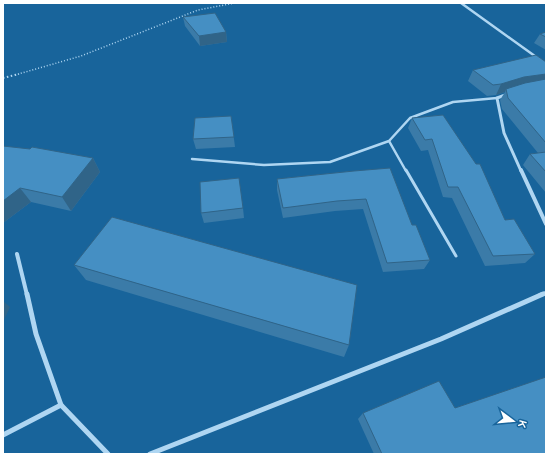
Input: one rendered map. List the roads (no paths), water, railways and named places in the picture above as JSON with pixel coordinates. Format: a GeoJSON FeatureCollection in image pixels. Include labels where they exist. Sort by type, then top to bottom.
{"type":"FeatureCollection","features":[{"type":"Feature","properties":{"kind":"street"},"geometry":{"type":"LineString","coordinates":[[461,3],[546,64]]}},
{"type":"Feature","properties":{"kind":"street"},"geometry":{"type":"LineString","coordinates":[[511,93],[497,98],[504,133],[546,224]]}},
{"type":"Feature","properties":{"kind":"street"},"geometry":{"type":"LineString","coordinates":[[17,254],[36,334],[61,405],[108,454]]}},
{"type":"Feature","properties":{"kind":"street"},"geometry":{"type":"LineString","coordinates":[[150,454],[441,339],[546,293]]}},
{"type":"Feature","properties":{"kind":"street"},"geometry":{"type":"LineString","coordinates":[[3,434],[61,405]]}},
{"type":"Feature","properties":{"kind":"lane"},"geometry":{"type":"LineString","coordinates":[[192,159],[264,165],[330,162],[389,141],[410,118],[453,102],[497,98]]}},
{"type":"Feature","properties":{"kind":"lane"},"geometry":{"type":"LineString","coordinates":[[389,141],[456,256]]}}]}
